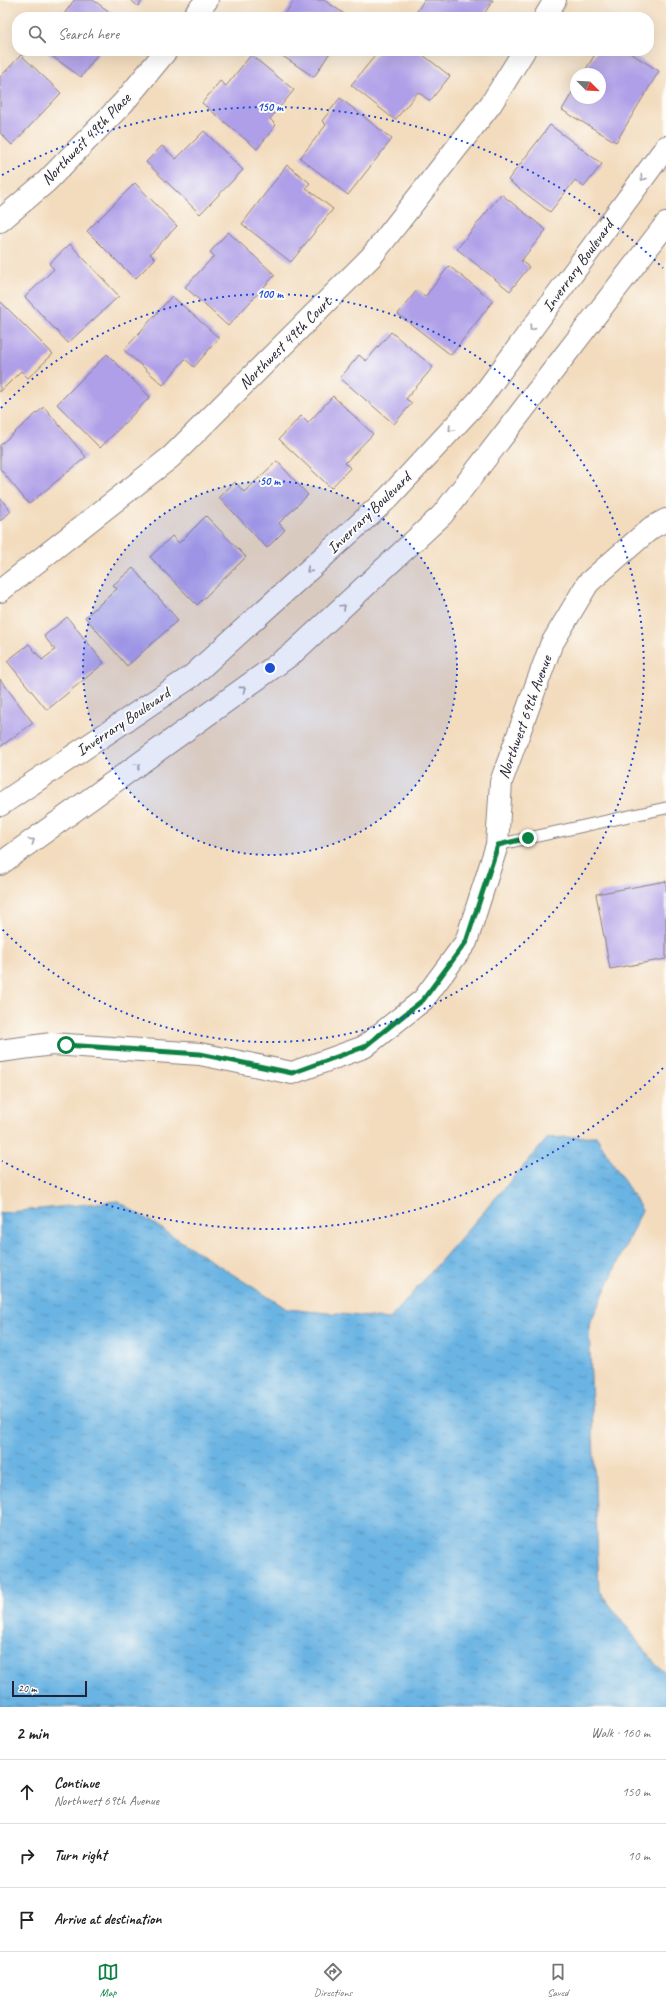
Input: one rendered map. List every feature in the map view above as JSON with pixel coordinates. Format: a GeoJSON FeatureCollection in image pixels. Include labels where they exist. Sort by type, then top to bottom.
{"type":"FeatureCollection","features":[{"type":"Feature","properties":{"kind":"street"},"geometry":{"type":"LineString","coordinates":[[197,12],[207,0]]}},
{"type":"Feature","properties":{"kind":"street"},"geometry":{"type":"LineString","coordinates":[[547,12],[555,0]]}},
{"type":"Feature","properties":{"kind":"street","name":"Northwest 49th Place"},"geometry":{"type":"LineString","coordinates":[[0,221],[57,171],[124,102],[162,56]]}},
{"type":"Feature","properties":{"kind":"street","name":"Northwest 49th Court"},"geometry":{"type":"LineString","coordinates":[[0,591],[171,458],[371,257],[491,104],[521,56]]}},
{"type":"Feature","properties":{"kind":"street","name":"Inverrary Boulevard"},"geometry":{"type":"LineString","coordinates":[[0,805],[192,676],[388,498],[480,399],[666,147]]}},
{"type":"Feature","properties":{"kind":"street"},"geometry":{"type":"LineString","coordinates":[[0,864],[293,653],[442,515],[666,224]]}},
{"type":"Feature","properties":{"kind":"street","name":"Northwest 69th Avenue"},"geometry":{"type":"LineString","coordinates":[[0,1051],[52,1044],[200,1054],[292,1073],[364,1047],[423,1000],[466,942],[498,845],[501,782],[551,645],[588,583],[651,528],[666,520]]}},
{"type":"Feature","properties":{"kind":"lane"},"geometry":{"type":"LineString","coordinates":[[498,845],[666,808]]}},
{"type":"Feature","properties":{"kind":"water"},"geometry":{"type":"Polygon","coordinates":[[[596,1136],[642,1210],[589,1325],[599,1591],[657,1666],[666,1673],[666,1707],[0,1707],[0,1213],[118,1201],[287,1309],[390,1319],[548,1138],[596,1136]]]}},
{"type":"Feature","properties":{"kind":"building"},"geometry":{"type":"Polygon","coordinates":[[[74,0],[93,0],[110,12],[66,12],[74,0]]]}},
{"type":"Feature","properties":{"kind":"building"},"geometry":{"type":"Polygon","coordinates":[[[130,0],[143,0],[138,6],[130,0]]]}},
{"type":"Feature","properties":{"kind":"building"},"geometry":{"type":"Polygon","coordinates":[[[294,0],[324,0],[342,12],[286,12],[294,0]]]}},
{"type":"Feature","properties":{"kind":"building"},"geometry":{"type":"Polygon","coordinates":[[[424,0],[493,0],[485,12],[416,12],[424,0]]]}},
{"type":"Feature","properties":{"kind":"building"},"geometry":{"type":"Polygon","coordinates":[[[20,56],[22,56],[61,93],[12,145],[0,133],[0,77],[20,56]]]}},
{"type":"Feature","properties":{"kind":"building"},"geometry":{"type":"Polygon","coordinates":[[[52,56],[96,56],[81,77],[52,56]]]}},
{"type":"Feature","properties":{"kind":"building"},"geometry":{"type":"Polygon","coordinates":[[[250,56],[252,56],[294,90],[270,119],[276,125],[257,149],[202,103],[220,81],[226,86],[250,56]]]}},
{"type":"Feature","properties":{"kind":"building"},"geometry":{"type":"Polygon","coordinates":[[[282,56],[328,56],[314,77],[282,56]]]}},
{"type":"Feature","properties":{"kind":"building"},"geometry":{"type":"Polygon","coordinates":[[[375,56],[424,56],[450,76],[430,101],[418,92],[395,120],[351,85],[375,56]]]}},
{"type":"Feature","properties":{"kind":"building"},"geometry":{"type":"Polygon","coordinates":[[[594,56],[635,56],[659,71],[616,142],[562,110],[570,96],[570,104],[606,104],[606,68],[587,68],[594,56]]]}},
{"type":"Feature","properties":{"kind":"building"},"geometry":{"type":"Polygon","coordinates":[[[340,98],[392,139],[348,195],[300,158],[326,125],[322,121],[340,98]]]}},
{"type":"Feature","properties":{"kind":"building"},"geometry":{"type":"Polygon","coordinates":[[[550,125],[602,164],[584,187],[575,180],[550,212],[508,180],[550,125]]]}},
{"type":"Feature","properties":{"kind":"building"},"geometry":{"type":"Polygon","coordinates":[[[204,131],[243,170],[200,214],[146,162],[162,146],[176,159],[204,131]]]}},
{"type":"Feature","properties":{"kind":"building"},"geometry":{"type":"Polygon","coordinates":[[[287,165],[310,183],[306,188],[333,209],[291,262],[242,224],[287,165]]]}},
{"type":"Feature","properties":{"kind":"building"},"geometry":{"type":"Polygon","coordinates":[[[135,183],[177,226],[150,254],[155,259],[135,279],[87,231],[135,183]]]}},
{"type":"Feature","properties":{"kind":"building"},"geometry":{"type":"Polygon","coordinates":[[[501,194],[546,230],[521,261],[529,267],[510,291],[457,249],[501,194]]]}},
{"type":"Feature","properties":{"kind":"building"},"geometry":{"type":"Polygon","coordinates":[[[228,232],[275,275],[228,326],[185,287],[214,256],[210,252],[228,232]]]}},
{"type":"Feature","properties":{"kind":"building"},"geometry":{"type":"Polygon","coordinates":[[[70,244],[119,296],[68,343],[25,297],[54,269],[49,264],[70,244]]]}},
{"type":"Feature","properties":{"kind":"building"},"geometry":{"type":"Polygon","coordinates":[[[449,266],[493,301],[451,355],[398,314],[417,290],[425,297],[449,266]]]}},
{"type":"Feature","properties":{"kind":"building"},"geometry":{"type":"Polygon","coordinates":[[[172,296],[219,338],[194,367],[185,359],[163,385],[124,350],[172,296]]]}},
{"type":"Feature","properties":{"kind":"building"},"geometry":{"type":"Polygon","coordinates":[[[1,302],[53,354],[28,378],[21,371],[0,392],[0,303],[1,302]]]}},
{"type":"Feature","properties":{"kind":"building"},"geometry":{"type":"Polygon","coordinates":[[[391,332],[433,367],[406,399],[412,403],[394,424],[340,378],[359,355],[366,361],[391,332]]]}},
{"type":"Feature","properties":{"kind":"building"},"geometry":{"type":"Polygon","coordinates":[[[107,354],[150,397],[100,448],[57,404],[107,354]]]}},
{"type":"Feature","properties":{"kind":"building"},"geometry":{"type":"Polygon","coordinates":[[[333,396],[373,434],[345,463],[350,468],[331,488],[279,439],[301,416],[308,423],[333,396]]]}},
{"type":"Feature","properties":{"kind":"building"},"geometry":{"type":"Polygon","coordinates":[[[44,407],[86,457],[29,504],[0,469],[0,445],[44,407]]]}},
{"type":"Feature","properties":{"kind":"building"},"geometry":{"type":"Polygon","coordinates":[[[277,461],[308,495],[279,523],[285,530],[267,548],[219,497],[235,482],[244,492],[277,461]]]}},
{"type":"Feature","properties":{"kind":"building"},"geometry":{"type":"Polygon","coordinates":[[[0,498],[11,511],[0,521],[0,498]]]}},
{"type":"Feature","properties":{"kind":"building"},"geometry":{"type":"Polygon","coordinates":[[[206,516],[246,557],[197,605],[150,557],[172,536],[179,543],[206,516]]]}},
{"type":"Feature","properties":{"kind":"building"},"geometry":{"type":"Polygon","coordinates":[[[133,568],[178,620],[127,666],[85,617],[117,589],[113,585],[133,568]]]}},
{"type":"Feature","properties":{"kind":"building"},"geometry":{"type":"Polygon","coordinates":[[[67,617],[104,663],[47,710],[7,661],[29,644],[42,660],[55,650],[44,636],[67,617]]]}},
{"type":"Feature","properties":{"kind":"building"},"geometry":{"type":"Polygon","coordinates":[[[0,679],[33,723],[0,747],[0,679]]]}},
{"type":"Feature","properties":{"kind":"building"},"geometry":{"type":"Polygon","coordinates":[[[666,881],[666,959],[610,969],[596,894],[666,881]]]}},
{"type":"Feature","properties":{"kind":"route"},"geometry":{"type":"LineString","coordinates":[[66,1045],[200,1054],[292,1073],[364,1047],[423,1000],[466,942],[498,845],[528,838]]}}]}
